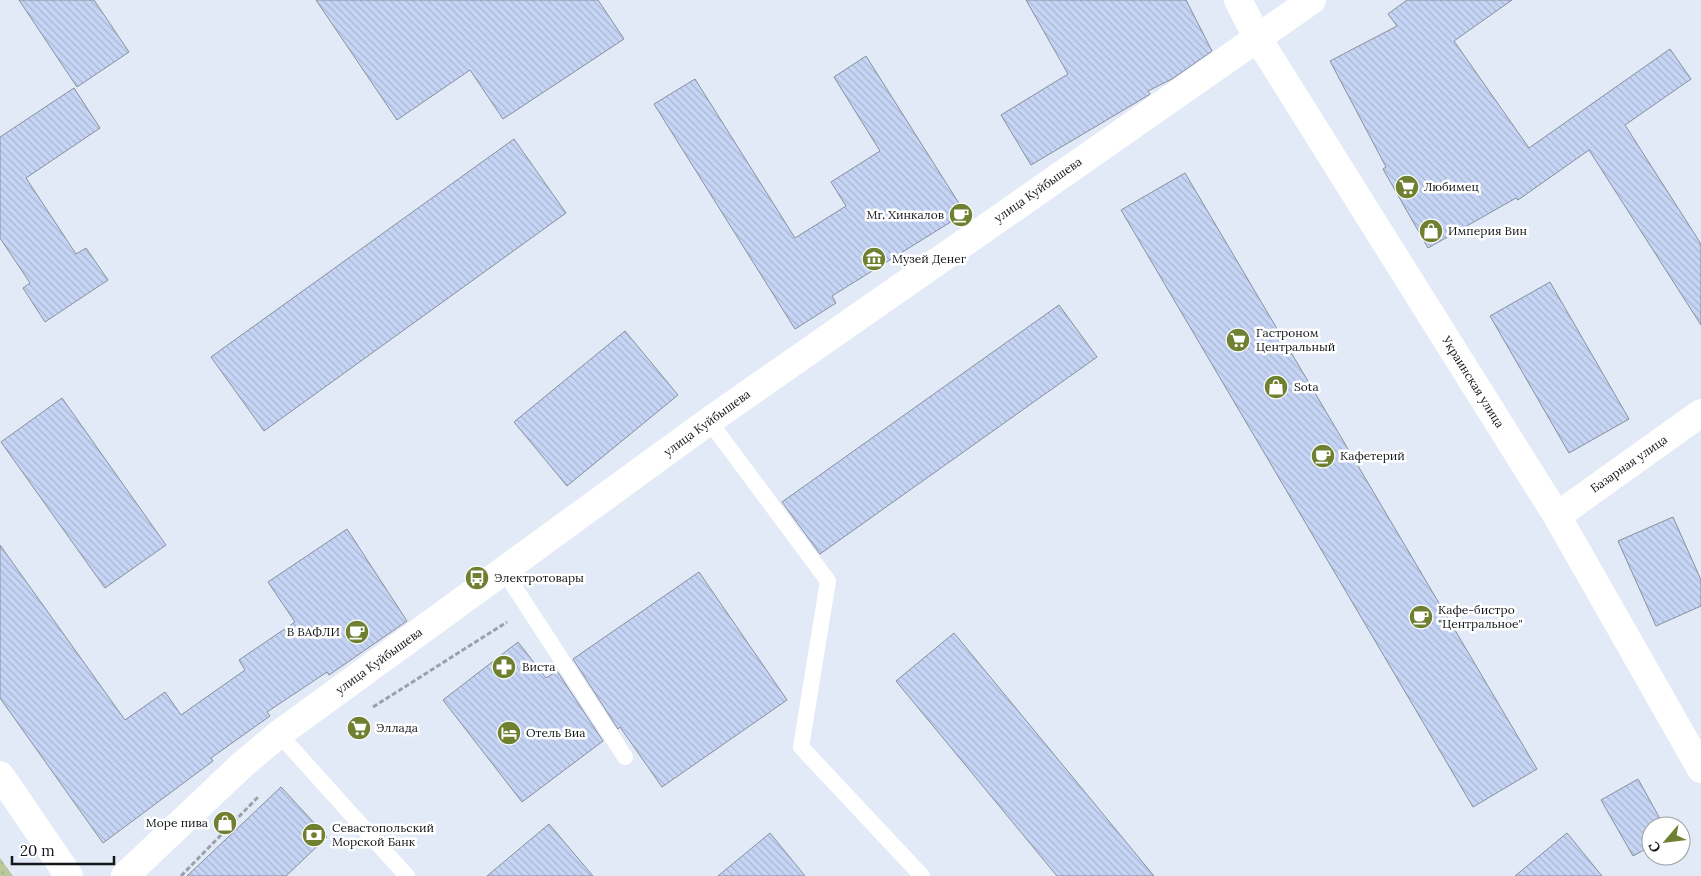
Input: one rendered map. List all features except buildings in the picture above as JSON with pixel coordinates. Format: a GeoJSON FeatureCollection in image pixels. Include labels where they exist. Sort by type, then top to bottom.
{"type":"FeatureCollection","features":[{"type":"Feature","properties":{"kind":"main road","name":"Украинская улица"},"geometry":{"type":"LineString","coordinates":[[1238,0],[1258,37],[1557,516],[1701,769]]}},
{"type":"Feature","properties":{"kind":"main road","name":"улица Куйбышева"},"geometry":{"type":"LineString","coordinates":[[125,876],[242,765],[279,734],[709,421],[1312,0]]}},
{"type":"Feature","properties":{"kind":"main road","name":"Базарная улица"},"geometry":{"type":"LineString","coordinates":[[1557,516],[1701,413]]}},
{"type":"Feature","properties":{"kind":"main road"},"geometry":{"type":"LineString","coordinates":[[0,776],[69,876]]}},
{"type":"Feature","properties":{"kind":"lane"},"geometry":{"type":"LineString","coordinates":[[709,421],[828,581],[801,747],[922,876]]}},
{"type":"Feature","properties":{"kind":"lane"},"geometry":{"type":"LineString","coordinates":[[504,571],[625,756]]}},
{"type":"Feature","properties":{"kind":"lane"},"geometry":{"type":"LineString","coordinates":[[279,734],[408,876]]}},
{"type":"Feature","properties":{"kind":"path"},"geometry":{"type":"LineString","coordinates":[[372,708],[529,608]]}},
{"type":"Feature","properties":{"kind":"path"},"geometry":{"type":"LineString","coordinates":[[181,876],[264,791]]}},
{"type":"Feature","properties":{"kind":"green space"},"geometry":{"type":"Polygon","coordinates":[[[0,858],[13,876],[0,876],[0,858]]]}},
{"type":"Feature","properties":{"kind":"place","name":"Любимец"},"geometry":{"type":"Point","coordinates":[1407,187]}},
{"type":"Feature","properties":{"kind":"place","name":"Mr. Хинкалов"},"geometry":{"type":"Point","coordinates":[961,215]}},
{"type":"Feature","properties":{"kind":"place","name":"Империя Вин"},"geometry":{"type":"Point","coordinates":[1431,231]}},
{"type":"Feature","properties":{"kind":"place","name":"Музей Денег"},"geometry":{"type":"Point","coordinates":[874,259]}},
{"type":"Feature","properties":{"kind":"place","name":"Гастроном Центральный"},"geometry":{"type":"Point","coordinates":[1238,340]}},
{"type":"Feature","properties":{"kind":"place","name":"Sota"},"geometry":{"type":"Point","coordinates":[1276,387]}},
{"type":"Feature","properties":{"kind":"place","name":"Кафетерий"},"geometry":{"type":"Point","coordinates":[1323,456]}},
{"type":"Feature","properties":{"kind":"place","name":"Электротовары"},"geometry":{"type":"Point","coordinates":[477,578]}},
{"type":"Feature","properties":{"kind":"place","name":"Кафе‐бистро \"Центральное\""},"geometry":{"type":"Point","coordinates":[1421,617]}},
{"type":"Feature","properties":{"kind":"place","name":"В ВАФЛИ"},"geometry":{"type":"Point","coordinates":[357,632]}},
{"type":"Feature","properties":{"kind":"place","name":"Виста"},"geometry":{"type":"Point","coordinates":[504,667]}},
{"type":"Feature","properties":{"kind":"place","name":"Эллада"},"geometry":{"type":"Point","coordinates":[359,728]}},
{"type":"Feature","properties":{"kind":"place","name":"Отель Виа"},"geometry":{"type":"Point","coordinates":[509,733]}},
{"type":"Feature","properties":{"kind":"place","name":"Море пива"},"geometry":{"type":"Point","coordinates":[225,823]}},
{"type":"Feature","properties":{"kind":"place","name":"Севастопольский Морской Банк"},"geometry":{"type":"Point","coordinates":[314,835]}}]}
